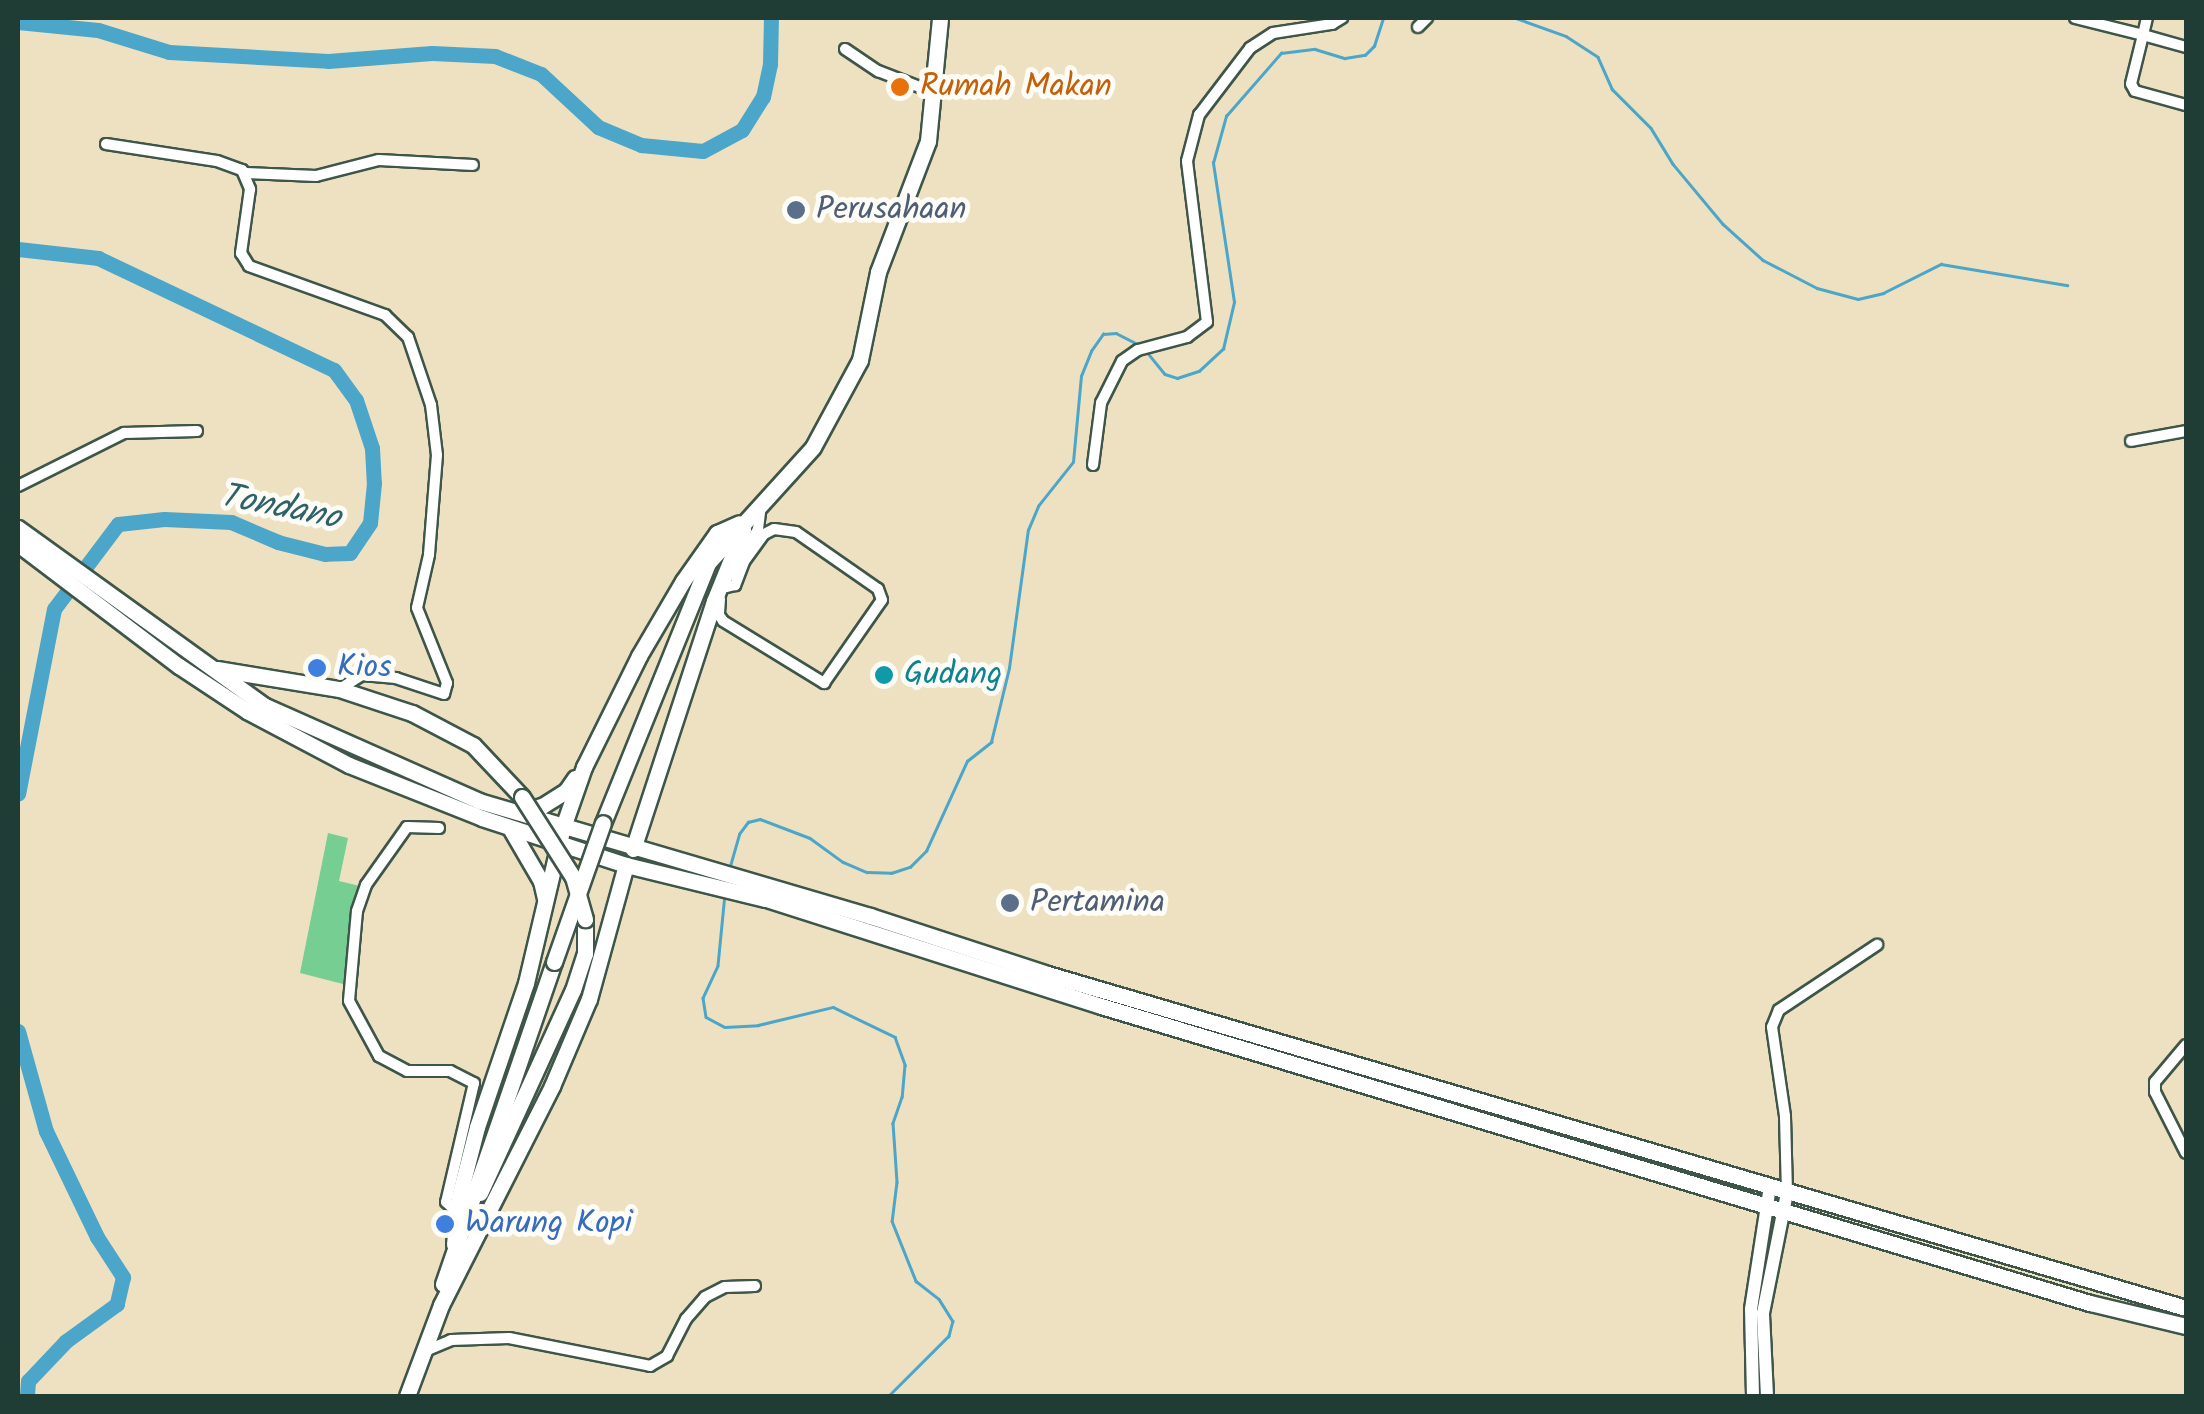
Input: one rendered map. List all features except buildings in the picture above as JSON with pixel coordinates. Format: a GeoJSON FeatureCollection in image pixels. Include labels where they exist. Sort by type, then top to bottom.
{"type":"FeatureCollection","features":[{"type":"Feature","properties":{"kind":"highway"},"geometry":{"type":"LineString","coordinates":[[457,1228],[627,760],[719,547],[813,447],[860,360],[881,261],[924,157],[935,93],[940,18]]}},
{"type":"Feature","properties":{"kind":"highway"},"geometry":{"type":"LineString","coordinates":[[430,1332],[478,1126],[526,983],[564,827],[584,767],[639,656],[706,546],[720,530],[752,513]]}},
{"type":"Feature","properties":{"kind":"highway"},"geometry":{"type":"LineString","coordinates":[[633,849],[724,572],[752,513]]}},
{"type":"Feature","properties":{"kind":"highway"},"geometry":{"type":"LineString","coordinates":[[21,538],[222,695],[310,746],[510,828],[626,865],[676,869],[802,902],[2186,1308]]}},
{"type":"Feature","properties":{"kind":"highway"},"geometry":{"type":"LineString","coordinates":[[150,636],[213,668],[265,706],[505,810],[633,849],[676,869]]}},
{"type":"Feature","properties":{"kind":"highway"},"geometry":{"type":"LineString","coordinates":[[213,668],[339,689],[380,700],[448,729],[473,746],[522,797],[573,876],[585,919],[584,954],[573,990],[492,1169],[457,1228]]}},
{"type":"Feature","properties":{"kind":"highway"},"geometry":{"type":"LineString","coordinates":[[505,810],[542,806],[566,791],[584,767]]}},
{"type":"Feature","properties":{"kind":"highway"},"geometry":{"type":"LineString","coordinates":[[510,828],[541,882],[545,902]]}},
{"type":"Feature","properties":{"kind":"highway"},"geometry":{"type":"LineString","coordinates":[[407,1396],[430,1332],[552,1086],[589,999],[626,865]]}},
{"type":"Feature","properties":{"kind":"highway"},"geometry":{"type":"LineString","coordinates":[[918,938],[1101,1006],[2090,1303],[2186,1326]]}},
{"type":"Feature","properties":{"kind":"main road"},"geometry":{"type":"LineString","coordinates":[[1767,1396],[1763,1313],[1774,1207],[1770,1186]]}},
{"type":"Feature","properties":{"kind":"main road"},"geometry":{"type":"LineString","coordinates":[[1753,1396],[1751,1310],[1774,1207],[1788,1193]]}},
{"type":"Feature","properties":{"kind":"street"},"geometry":{"type":"LineString","coordinates":[[1093,465],[1101,402],[1122,362],[1138,350],[1201,330],[1208,318],[1188,161],[1192,129],[1250,48],[1272,33],[1332,24],[1342,18]]}},
{"type":"Feature","properties":{"kind":"street"},"geometry":{"type":"LineString","coordinates":[[2075,18],[2186,48]]}},
{"type":"Feature","properties":{"kind":"street"},"geometry":{"type":"LineString","coordinates":[[2148,18],[2132,88],[2186,104]]}},
{"type":"Feature","properties":{"kind":"street"},"geometry":{"type":"LineString","coordinates":[[845,49],[878,71],[935,93]]}},
{"type":"Feature","properties":{"kind":"street"},"geometry":{"type":"LineString","coordinates":[[106,144],[217,160],[246,174],[316,176],[378,160],[474,165]]}},
{"type":"Feature","properties":{"kind":"street"},"geometry":{"type":"LineString","coordinates":[[246,174],[250,190],[243,259],[298,286],[395,321],[408,337],[431,405],[437,467],[429,555],[417,608],[447,677],[444,694],[396,678],[362,675],[339,689]]}},
{"type":"Feature","properties":{"kind":"street"},"geometry":{"type":"LineString","coordinates":[[18,486],[124,433],[197,431]]}},
{"type":"Feature","properties":{"kind":"street"},"geometry":{"type":"LineString","coordinates":[[2131,441],[2186,431]]}},
{"type":"Feature","properties":{"kind":"street"},"geometry":{"type":"LineString","coordinates":[[726,587],[735,585],[744,562],[764,534],[774,529],[796,532],[878,589],[882,600],[824,683],[723,621],[718,615],[720,601],[726,587],[758,529],[752,513]]}},
{"type":"Feature","properties":{"kind":"street"},"geometry":{"type":"LineString","coordinates":[[439,828],[406,827],[366,885],[357,911],[349,1001],[379,1056],[408,1071],[450,1071],[474,1084],[446,1202],[457,1228]]}},
{"type":"Feature","properties":{"kind":"street"},"geometry":{"type":"LineString","coordinates":[[1788,1193],[1785,1116],[1772,1027],[1779,1010],[1876,945]]}},
{"type":"Feature","properties":{"kind":"street"},"geometry":{"type":"LineString","coordinates":[[2186,1045],[2155,1082],[2155,1092],[2186,1153]]}},
{"type":"Feature","properties":{"kind":"street"},"geometry":{"type":"LineString","coordinates":[[1770,1186],[1785,1162]]}},
{"type":"Feature","properties":{"kind":"street"},"geometry":{"type":"LineString","coordinates":[[422,1352],[451,1340],[509,1338],[650,1366],[667,1356],[686,1319],[706,1297],[725,1286],[755,1286]]}},
{"type":"Feature","properties":{"kind":"green space"},"geometry":{"type":"Polygon","coordinates":[[[328,833],[348,838],[339,881],[360,886],[343,984],[300,973],[328,833]]]}},
{"type":"Feature","properties":{"kind":"waterway","name":"Tondano"},"geometry":{"type":"LineString","coordinates":[[18,22],[98,30],[169,52],[328,61],[432,53],[495,56],[541,74],[598,127],[641,145],[703,151],[742,130],[763,97],[770,64],[771,18]]}},
{"type":"Feature","properties":{"kind":"waterway"},"geometry":{"type":"LineString","coordinates":[[1147,352],[1165,374],[1177,378],[1199,371],[1223,349],[1234,302],[1213,163],[1226,116],[1281,53],[1315,49],[1345,58],[1365,55],[1374,46],[1383,18]]}},
{"type":"Feature","properties":{"kind":"waterway"},"geometry":{"type":"LineString","coordinates":[[1516,18],[1566,36],[1598,57],[1612,89],[1651,128],[1673,164],[1723,224],[1763,260],[1817,288],[1858,299],[1883,293],[1941,264],[2067,285]]}},
{"type":"Feature","properties":{"kind":"waterway","name":"Tondano"},"geometry":{"type":"LineString","coordinates":[[18,249],[98,258],[334,370],[356,400],[372,448],[374,483],[370,523],[350,553],[325,554],[278,542],[231,522],[164,519],[118,524],[54,609],[18,794]]}},
{"type":"Feature","properties":{"kind":"waterway"},"geometry":{"type":"LineString","coordinates":[[730,866],[739,834],[748,822],[760,819],[810,838],[843,862],[867,872],[891,873],[910,867],[926,851],[967,761],[991,742],[1009,668],[1028,530],[1038,506],[1073,462],[1081,376],[1091,351],[1103,334],[1116,333],[1142,346]]}},
{"type":"Feature","properties":{"kind":"waterway"},"geometry":{"type":"LineString","coordinates":[[725,894],[718,966],[703,998],[706,1017],[725,1027],[758,1025],[833,1007],[895,1037],[905,1065],[902,1097],[893,1123],[897,1182],[892,1221],[916,1281],[939,1299],[953,1321],[949,1336],[889,1396]]}},
{"type":"Feature","properties":{"kind":"waterway"},"geometry":{"type":"LineString","coordinates":[[18,1031],[46,1131],[97,1237],[123,1277],[117,1304],[66,1341],[28,1381],[27,1396]]}},
{"type":"Feature","properties":{"kind":"place","name":"Rumah Makan"},"geometry":{"type":"Point","coordinates":[900,87]}},
{"type":"Feature","properties":{"kind":"place","name":"Perusahaan"},"geometry":{"type":"Point","coordinates":[796,210]}},
{"type":"Feature","properties":{"kind":"place","name":"Kios"},"geometry":{"type":"Point","coordinates":[317,668]}},
{"type":"Feature","properties":{"kind":"place","name":"Gudang"},"geometry":{"type":"Point","coordinates":[884,675]}},
{"type":"Feature","properties":{"kind":"place","name":"Pertamina"},"geometry":{"type":"Point","coordinates":[1010,903]}},
{"type":"Feature","properties":{"kind":"place","name":"Warung Kopi"},"geometry":{"type":"Point","coordinates":[445,1224]}}]}
